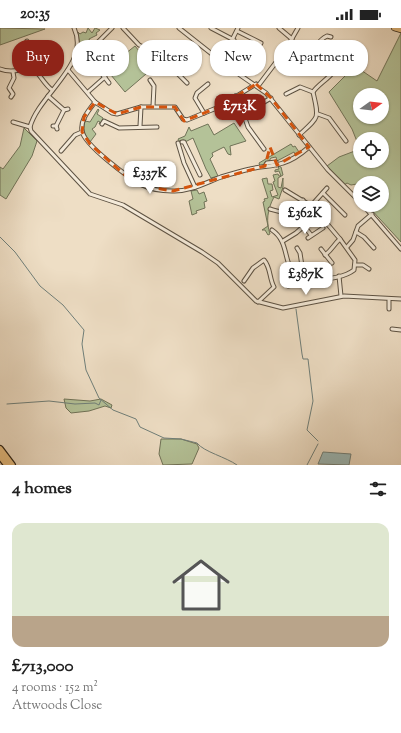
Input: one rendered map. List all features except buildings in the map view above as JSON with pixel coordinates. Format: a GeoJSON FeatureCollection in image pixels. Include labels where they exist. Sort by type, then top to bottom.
{"type":"FeatureCollection","features":[{"type":"Feature","properties":{"kind":"highway"},"geometry":{"type":"LineString","coordinates":[[0,449],[12,465]]}},
{"type":"Feature","properties":{"kind":"highway"},"geometry":{"type":"LineString","coordinates":[[0,456],[7,465]]}},
{"type":"Feature","properties":{"kind":"main road"},"geometry":{"type":"LineString","coordinates":[[394,28],[401,30]]}},
{"type":"Feature","properties":{"kind":"street"},"geometry":{"type":"LineString","coordinates":[[74,28],[78,40]]}},
{"type":"Feature","properties":{"kind":"street"},"geometry":{"type":"LineString","coordinates":[[100,40],[112,28]]}},
{"type":"Feature","properties":{"kind":"street"},"geometry":{"type":"LineString","coordinates":[[123,28],[139,45],[158,54],[187,83]]}},
{"type":"Feature","properties":{"kind":"street"},"geometry":{"type":"LineString","coordinates":[[179,28],[210,53]]}},
{"type":"Feature","properties":{"kind":"street"},"geometry":{"type":"LineString","coordinates":[[211,28],[234,40],[238,29],[256,40]]}},
{"type":"Feature","properties":{"kind":"street"},"geometry":{"type":"LineString","coordinates":[[279,28],[292,39],[298,28]]}},
{"type":"Feature","properties":{"kind":"street"},"geometry":{"type":"LineString","coordinates":[[321,40],[327,36],[331,37]]}},
{"type":"Feature","properties":{"kind":"street"},"geometry":{"type":"LineString","coordinates":[[68,70],[96,102],[117,114],[141,107],[175,107],[183,119],[187,120],[204,113],[257,85],[274,64]]}},
{"type":"Feature","properties":{"kind":"street"},"geometry":{"type":"LineString","coordinates":[[30,127],[52,90],[72,65]]}},
{"type":"Feature","properties":{"kind":"street"},"geometry":{"type":"LineString","coordinates":[[0,69],[12,72]]}},
{"type":"Feature","properties":{"kind":"street"},"geometry":{"type":"LineString","coordinates":[[11,97],[13,94],[9,88],[14,76]]}},
{"type":"Feature","properties":{"kind":"street"},"geometry":{"type":"LineString","coordinates":[[40,76],[42,81],[52,90]]}},
{"type":"Feature","properties":{"kind":"street"},"geometry":{"type":"LineString","coordinates":[[243,76],[257,85],[271,98],[329,172],[353,195]]}},
{"type":"Feature","properties":{"kind":"street"},"geometry":{"type":"LineString","coordinates":[[299,135],[316,120],[318,114],[313,92],[318,85],[329,76]]}},
{"type":"Feature","properties":{"kind":"street"},"geometry":{"type":"LineString","coordinates":[[88,92],[104,77],[110,83]]}},
{"type":"Feature","properties":{"kind":"street"},"geometry":{"type":"LineString","coordinates":[[150,80],[154,86],[153,106]]}},
{"type":"Feature","properties":{"kind":"street"},"geometry":{"type":"LineString","coordinates":[[204,113],[195,98],[196,93],[208,84]]}},
{"type":"Feature","properties":{"kind":"street"},"geometry":{"type":"LineString","coordinates":[[286,94],[300,87],[313,92]]}},
{"type":"Feature","properties":{"kind":"street"},"geometry":{"type":"LineString","coordinates":[[48,96],[64,110]]}},
{"type":"Feature","properties":{"kind":"street"},"geometry":{"type":"LineString","coordinates":[[235,96],[240,104],[248,127],[264,149]]}},
{"type":"Feature","properties":{"kind":"street"},"geometry":{"type":"LineString","coordinates":[[254,108],[271,98]]}},
{"type":"Feature","properties":{"kind":"street"},"geometry":{"type":"LineString","coordinates":[[96,102],[84,117],[82,132],[90,144],[105,158],[126,176],[144,186],[173,191],[195,187],[230,174],[265,166],[277,165],[292,160],[309,147]]}},
{"type":"Feature","properties":{"kind":"street"},"geometry":{"type":"LineString","coordinates":[[140,126],[141,107]]}},
{"type":"Feature","properties":{"kind":"street"},"geometry":{"type":"LineString","coordinates":[[55,127],[64,110],[68,109]]}},
{"type":"Feature","properties":{"kind":"street"},"geometry":{"type":"LineString","coordinates":[[318,114],[329,118],[346,141]]}},
{"type":"Feature","properties":{"kind":"street"},"geometry":{"type":"LineString","coordinates":[[102,124],[104,121],[119,128],[140,126],[157,127]]}},
{"type":"Feature","properties":{"kind":"street"},"geometry":{"type":"LineString","coordinates":[[13,122],[30,127],[31,130],[90,194],[123,205],[202,252],[218,263],[248,295],[258,302],[273,307],[286,308],[341,296],[360,295],[389,300],[401,299]]}},
{"type":"Feature","properties":{"kind":"street"},"geometry":{"type":"LineString","coordinates":[[60,152],[75,135],[82,132]]}},
{"type":"Feature","properties":{"kind":"street"},"geometry":{"type":"LineString","coordinates":[[195,187],[184,163],[180,143],[184,142],[200,175]]}},
{"type":"Feature","properties":{"kind":"street"},"geometry":{"type":"LineString","coordinates":[[184,163],[192,159]]}},
{"type":"Feature","properties":{"kind":"street"},"geometry":{"type":"LineString","coordinates":[[311,206],[327,188]]}},
{"type":"Feature","properties":{"kind":"street"},"geometry":{"type":"LineString","coordinates":[[272,230],[282,241],[289,269],[299,279],[339,276],[351,273],[354,270],[356,265],[354,257],[347,247],[311,206],[285,190]]}},
{"type":"Feature","properties":{"kind":"street"},"geometry":{"type":"LineString","coordinates":[[323,193],[345,214]]}},
{"type":"Feature","properties":{"kind":"street"},"geometry":{"type":"LineString","coordinates":[[270,209],[287,214],[293,212],[303,200]]}},
{"type":"Feature","properties":{"kind":"street"},"geometry":{"type":"LineString","coordinates":[[282,241],[304,226],[318,214]]}},
{"type":"Feature","properties":{"kind":"street"},"geometry":{"type":"LineString","coordinates":[[347,247],[351,243],[358,226],[372,214],[401,249]]}},
{"type":"Feature","properties":{"kind":"street"},"geometry":{"type":"LineString","coordinates":[[304,226],[311,235]]}},
{"type":"Feature","properties":{"kind":"street"},"geometry":{"type":"LineString","coordinates":[[308,238],[323,228]]}},
{"type":"Feature","properties":{"kind":"street"},"geometry":{"type":"LineString","coordinates":[[356,232],[364,237],[374,248]]}},
{"type":"Feature","properties":{"kind":"street"},"geometry":{"type":"LineString","coordinates":[[325,255],[340,239]]}},
{"type":"Feature","properties":{"kind":"street"},"geometry":{"type":"LineString","coordinates":[[297,248],[300,253],[302,266],[307,270]]}},
{"type":"Feature","properties":{"kind":"street"},"geometry":{"type":"LineString","coordinates":[[321,249],[332,264]]}},
{"type":"Feature","properties":{"kind":"street"},"geometry":{"type":"LineString","coordinates":[[244,279],[253,268],[268,257]]}},
{"type":"Feature","properties":{"kind":"street"},"geometry":{"type":"LineString","coordinates":[[258,302],[275,286],[269,268],[264,260]]}},
{"type":"Feature","properties":{"kind":"street"},"geometry":{"type":"LineString","coordinates":[[356,265],[363,265],[369,269]]}},
{"type":"Feature","properties":{"kind":"street"},"geometry":{"type":"LineString","coordinates":[[292,273],[302,266]]}},
{"type":"Feature","properties":{"kind":"street"},"geometry":{"type":"LineString","coordinates":[[339,276],[341,296]]}},
{"type":"Feature","properties":{"kind":"street"},"geometry":{"type":"LineString","coordinates":[[288,286],[296,284],[299,279]]}},
{"type":"Feature","properties":{"kind":"street"},"geometry":{"type":"LineString","coordinates":[[389,300],[389,309]]}},
{"type":"Feature","properties":{"kind":"street"},"geometry":{"type":"LineString","coordinates":[[392,329],[401,330]]}},
{"type":"Feature","properties":{"kind":"highlighted area"},"geometry":{"type":"Polygon","coordinates":[[[256,84],[271,98],[309,147],[277,165],[270,147],[265,166],[173,191],[144,186],[126,176],[90,144],[82,132],[84,117],[95,102],[117,114],[141,107],[175,107],[184,121],[219,107],[256,84]]]}},
{"type":"Feature","properties":{"kind":"green space"},"geometry":{"type":"Polygon","coordinates":[[[0,28],[45,29],[12,40],[0,45],[0,28]]]}},
{"type":"Feature","properties":{"kind":"green space"},"geometry":{"type":"Polygon","coordinates":[[[88,28],[92,33],[95,28],[100,30],[96,33],[97,35],[89,40],[79,40],[78,32],[80,34],[83,32],[86,33],[88,28]]]}},
{"type":"Feature","properties":{"kind":"green space"},"geometry":{"type":"Polygon","coordinates":[[[401,33],[401,242],[374,212],[389,212],[389,176],[353,176],[353,185],[347,183],[344,185],[327,166],[339,157],[353,152],[353,168],[389,168],[389,132],[353,132],[329,92],[345,76],[368,75],[377,81],[401,33]]]}},
{"type":"Feature","properties":{"kind":"green space"},"geometry":{"type":"Polygon","coordinates":[[[135,46],[137,48],[137,76],[144,76],[125,92],[112,76],[129,76],[129,51],[135,46]]]}},
{"type":"Feature","properties":{"kind":"green space"},"geometry":{"type":"Polygon","coordinates":[[[98,109],[97,114],[103,118],[102,122],[99,124],[100,122],[98,121],[92,129],[96,134],[90,142],[84,131],[85,121],[90,122],[98,109]]]}},
{"type":"Feature","properties":{"kind":"green space"},"geometry":{"type":"Polygon","coordinates":[[[234,123],[246,141],[230,146],[231,155],[228,154],[224,147],[212,153],[213,156],[210,159],[218,176],[211,178],[193,138],[185,142],[184,140],[179,141],[178,139],[185,136],[189,127],[191,131],[208,124],[214,135],[234,123]]]}},
{"type":"Feature","properties":{"kind":"green space"},"geometry":{"type":"Polygon","coordinates":[[[24,128],[37,141],[32,156],[6,199],[0,195],[0,167],[3,169],[20,146],[24,128]]]}},
{"type":"Feature","properties":{"kind":"green space"},"geometry":{"type":"Polygon","coordinates":[[[291,144],[293,147],[295,146],[299,152],[295,154],[294,152],[277,161],[276,157],[271,158],[269,161],[265,162],[264,166],[260,166],[259,163],[291,144]]]}},
{"type":"Feature","properties":{"kind":"green space"},"geometry":{"type":"Polygon","coordinates":[[[278,166],[281,167],[283,175],[278,178],[278,187],[281,188],[283,178],[283,187],[279,199],[274,197],[270,207],[268,225],[270,234],[268,235],[265,230],[262,230],[268,226],[263,202],[265,201],[264,199],[268,198],[262,179],[267,178],[268,184],[272,184],[273,190],[270,191],[272,197],[278,195],[273,182],[275,181],[273,175],[278,174],[281,176],[279,171],[275,172],[275,170],[279,169],[278,166]]]}},
{"type":"Feature","properties":{"kind":"green space"},"geometry":{"type":"Polygon","coordinates":[[[197,190],[199,194],[204,192],[207,201],[204,202],[205,208],[196,211],[197,213],[192,215],[189,201],[193,199],[191,191],[197,190]]]}},
{"type":"Feature","properties":{"kind":"green space"},"geometry":{"type":"Polygon","coordinates":[[[64,399],[90,401],[101,399],[112,405],[111,408],[105,406],[89,411],[71,413],[66,408],[64,399]]]}},
{"type":"Feature","properties":{"kind":"green space"},"geometry":{"type":"Polygon","coordinates":[[[161,439],[181,439],[197,444],[199,448],[192,464],[163,465],[159,454],[161,439]]]}},
{"type":"Feature","properties":{"kind":"water"},"geometry":{"type":"Polygon","coordinates":[[[323,452],[351,454],[349,465],[318,464],[323,452]]]}},
{"type":"Feature","properties":{"kind":"waterway"},"geometry":{"type":"LineString","coordinates":[[0,237],[15,252],[40,286],[63,305],[84,330],[82,344],[86,370],[99,398],[113,410],[136,419],[140,427],[164,438],[181,439],[197,443],[205,449],[237,465]]}},
{"type":"Feature","properties":{"kind":"waterway"},"geometry":{"type":"LineString","coordinates":[[296,309],[303,359],[308,359],[313,401],[307,430],[318,441]]}},
{"type":"Feature","properties":{"kind":"waterway"},"geometry":{"type":"LineString","coordinates":[[7,404],[49,401],[75,404],[95,403],[99,405],[101,400]]}},
{"type":"Feature","properties":{"kind":"waterway"},"geometry":{"type":"LineString","coordinates":[[307,465],[318,444]]}}]}
